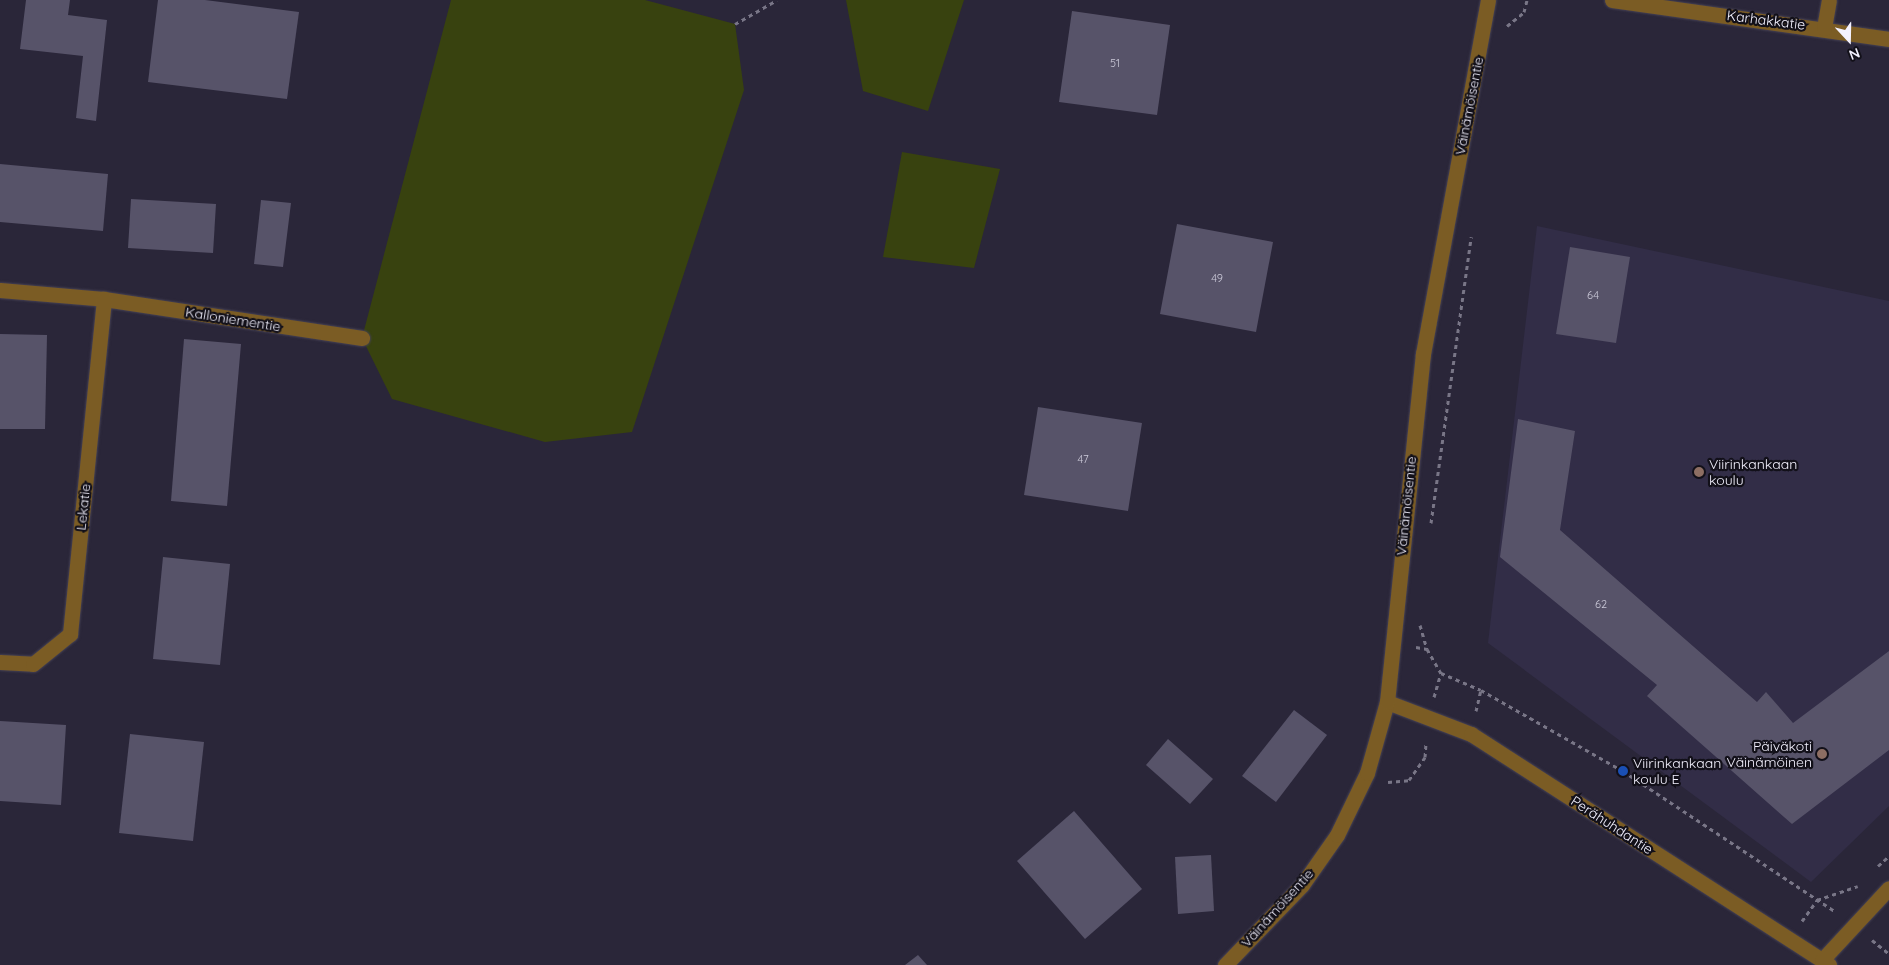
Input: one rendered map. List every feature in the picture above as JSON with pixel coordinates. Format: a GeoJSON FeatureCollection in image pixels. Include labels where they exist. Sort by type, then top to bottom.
{"type":"FeatureCollection","features":[{"type":"Feature","properties":{"kind":"street","name":"Väinämöisentie"},"geometry":{"type":"LineString","coordinates":[[1225,965],[1302,885],[1337,836],[1368,774],[1387,702],[1391,645],[1422,354],[1488,0]]}},
{"type":"Feature","properties":{"kind":"street","name":"Karhakkatie"},"geometry":{"type":"LineString","coordinates":[[1612,0],[1824,28],[1889,39]]}},
{"type":"Feature","properties":{"kind":"street"},"geometry":{"type":"LineString","coordinates":[[1824,28],[1829,0]]}},
{"type":"Feature","properties":{"kind":"street","name":"Kalloniementie"},"geometry":{"type":"LineString","coordinates":[[0,290],[104,299],[362,338]]}},
{"type":"Feature","properties":{"kind":"street","name":"Lekatie"},"geometry":{"type":"LineString","coordinates":[[0,662],[33,664],[70,634],[104,299]]}},
{"type":"Feature","properties":{"kind":"street","name":"Perähuhdantie"},"geometry":{"type":"LineString","coordinates":[[1387,702],[1471,734],[1825,962]]}},
{"type":"Feature","properties":{"kind":"street"},"geometry":{"type":"LineString","coordinates":[[1825,962],[1855,925],[1889,888]]}},
{"type":"Feature","properties":{"kind":"path"},"geometry":{"type":"LineString","coordinates":[[735,24],[777,0]]}},
{"type":"Feature","properties":{"kind":"path"},"geometry":{"type":"LineString","coordinates":[[1505,29],[1524,12],[1528,0]]}},
{"type":"Feature","properties":{"kind":"path"},"geometry":{"type":"LineString","coordinates":[[1430,534],[1471,230]]}},
{"type":"Feature","properties":{"kind":"path"},"geometry":{"type":"LineString","coordinates":[[1418,620],[1427,648],[1441,674],[1481,690],[1623,771],[1855,925]]}},
{"type":"Feature","properties":{"kind":"path"},"geometry":{"type":"LineString","coordinates":[[1391,645],[1427,648]]}},
{"type":"Feature","properties":{"kind":"path"},"geometry":{"type":"LineString","coordinates":[[1368,774],[1387,782],[1408,780],[1425,757],[1427,716],[1441,674]]}},
{"type":"Feature","properties":{"kind":"path"},"geometry":{"type":"LineString","coordinates":[[1871,874],[1889,856]]}},
{"type":"Feature","properties":{"kind":"path"},"geometry":{"type":"LineString","coordinates":[[1817,900],[1858,886],[1865,880]]}},
{"type":"Feature","properties":{"kind":"shaded area","name":"Viirinkankaan koulu"},"geometry":{"type":"Polygon","coordinates":[[[1537,226],[1889,301],[1889,806],[1811,882],[1488,643],[1537,226]]]}},
{"type":"Feature","properties":{"kind":"green space"},"geometry":{"type":"Polygon","coordinates":[[[451,0],[645,0],[735,24],[744,90],[632,432],[545,442],[392,399],[362,338],[451,0]]]}},
{"type":"Feature","properties":{"kind":"green space"},"geometry":{"type":"Polygon","coordinates":[[[846,0],[964,0],[928,111],[863,91],[846,0]]]}},
{"type":"Feature","properties":{"kind":"green space"},"geometry":{"type":"Polygon","coordinates":[[[902,152],[1000,169],[974,268],[883,257],[902,152]]]}},
{"type":"Feature","properties":{"kind":"building"},"geometry":{"type":"Polygon","coordinates":[[[26,0],[70,0],[68,15],[107,20],[96,121],[76,118],[83,56],[20,49],[26,0]]]}},
{"type":"Feature","properties":{"kind":"building"},"geometry":{"type":"Polygon","coordinates":[[[158,0],[205,0],[299,12],[287,99],[148,82],[158,0]]]}},
{"type":"Feature","properties":{"kind":"building"},"geometry":{"type":"Polygon","coordinates":[[[1072,11],[1170,25],[1157,115],[1059,102],[1072,11]]]}},
{"type":"Feature","properties":{"kind":"building"},"geometry":{"type":"Polygon","coordinates":[[[0,164],[108,174],[103,231],[0,222],[0,164]]]}},
{"type":"Feature","properties":{"kind":"building"},"geometry":{"type":"Polygon","coordinates":[[[131,199],[216,204],[213,253],[128,248],[131,199]]]}},
{"type":"Feature","properties":{"kind":"building"},"geometry":{"type":"Polygon","coordinates":[[[261,200],[291,203],[283,267],[254,264],[261,200]]]}},
{"type":"Feature","properties":{"kind":"building"},"geometry":{"type":"Polygon","coordinates":[[[1177,224],[1273,242],[1256,332],[1160,314],[1177,224]]]}},
{"type":"Feature","properties":{"kind":"building"},"geometry":{"type":"Polygon","coordinates":[[[1570,247],[1630,257],[1616,343],[1556,334],[1570,247]]]}},
{"type":"Feature","properties":{"kind":"building"},"geometry":{"type":"Polygon","coordinates":[[[0,334],[47,335],[45,429],[0,429],[0,334]]]}},
{"type":"Feature","properties":{"kind":"building"},"geometry":{"type":"Polygon","coordinates":[[[184,339],[241,344],[227,506],[171,501],[184,339]]]}},
{"type":"Feature","properties":{"kind":"building"},"geometry":{"type":"Polygon","coordinates":[[[1038,407],[1142,423],[1128,511],[1024,495],[1038,407]]]}},
{"type":"Feature","properties":{"kind":"building"},"geometry":{"type":"Polygon","coordinates":[[[1518,419],[1575,431],[1560,530],[1757,702],[1766,692],[1793,723],[1889,651],[1889,750],[1792,824],[1647,696],[1657,685],[1500,557],[1518,419]]]}},
{"type":"Feature","properties":{"kind":"building"},"geometry":{"type":"Polygon","coordinates":[[[163,557],[230,564],[220,665],[153,659],[163,557]]]}},
{"type":"Feature","properties":{"kind":"building"},"geometry":{"type":"Polygon","coordinates":[[[1294,710],[1327,735],[1276,802],[1242,776],[1294,710]]]}},
{"type":"Feature","properties":{"kind":"building"},"geometry":{"type":"Polygon","coordinates":[[[0,721],[66,725],[61,805],[0,801],[0,721]]]}},
{"type":"Feature","properties":{"kind":"building"},"geometry":{"type":"Polygon","coordinates":[[[130,734],[204,742],[193,841],[119,833],[130,734]]]}},
{"type":"Feature","properties":{"kind":"building"},"geometry":{"type":"Polygon","coordinates":[[[1168,739],[1213,779],[1190,804],[1146,765],[1168,739]]]}},
{"type":"Feature","properties":{"kind":"building"},"geometry":{"type":"Polygon","coordinates":[[[1074,811],[1142,889],[1085,939],[1017,861],[1074,811]]]}},
{"type":"Feature","properties":{"kind":"building"},"geometry":{"type":"Polygon","coordinates":[[[1211,855],[1214,911],[1178,914],[1175,857],[1211,855]]]}},
{"type":"Feature","properties":{"kind":"building"},"geometry":{"type":"Polygon","coordinates":[[[918,955],[927,965],[905,965],[918,955]]]}},
{"type":"Feature","properties":{"kind":"place","name":"Viirinkankaan koulu"},"geometry":{"type":"Point","coordinates":[1699,472]}},
{"type":"Feature","properties":{"kind":"place","name":"Päiväkoti Väinämöinen"},"geometry":{"type":"Point","coordinates":[1822,754]}},
{"type":"Feature","properties":{"kind":"place","name":"Viirinkankaan koulu E"},"geometry":{"type":"Point","coordinates":[1623,771]}}]}
